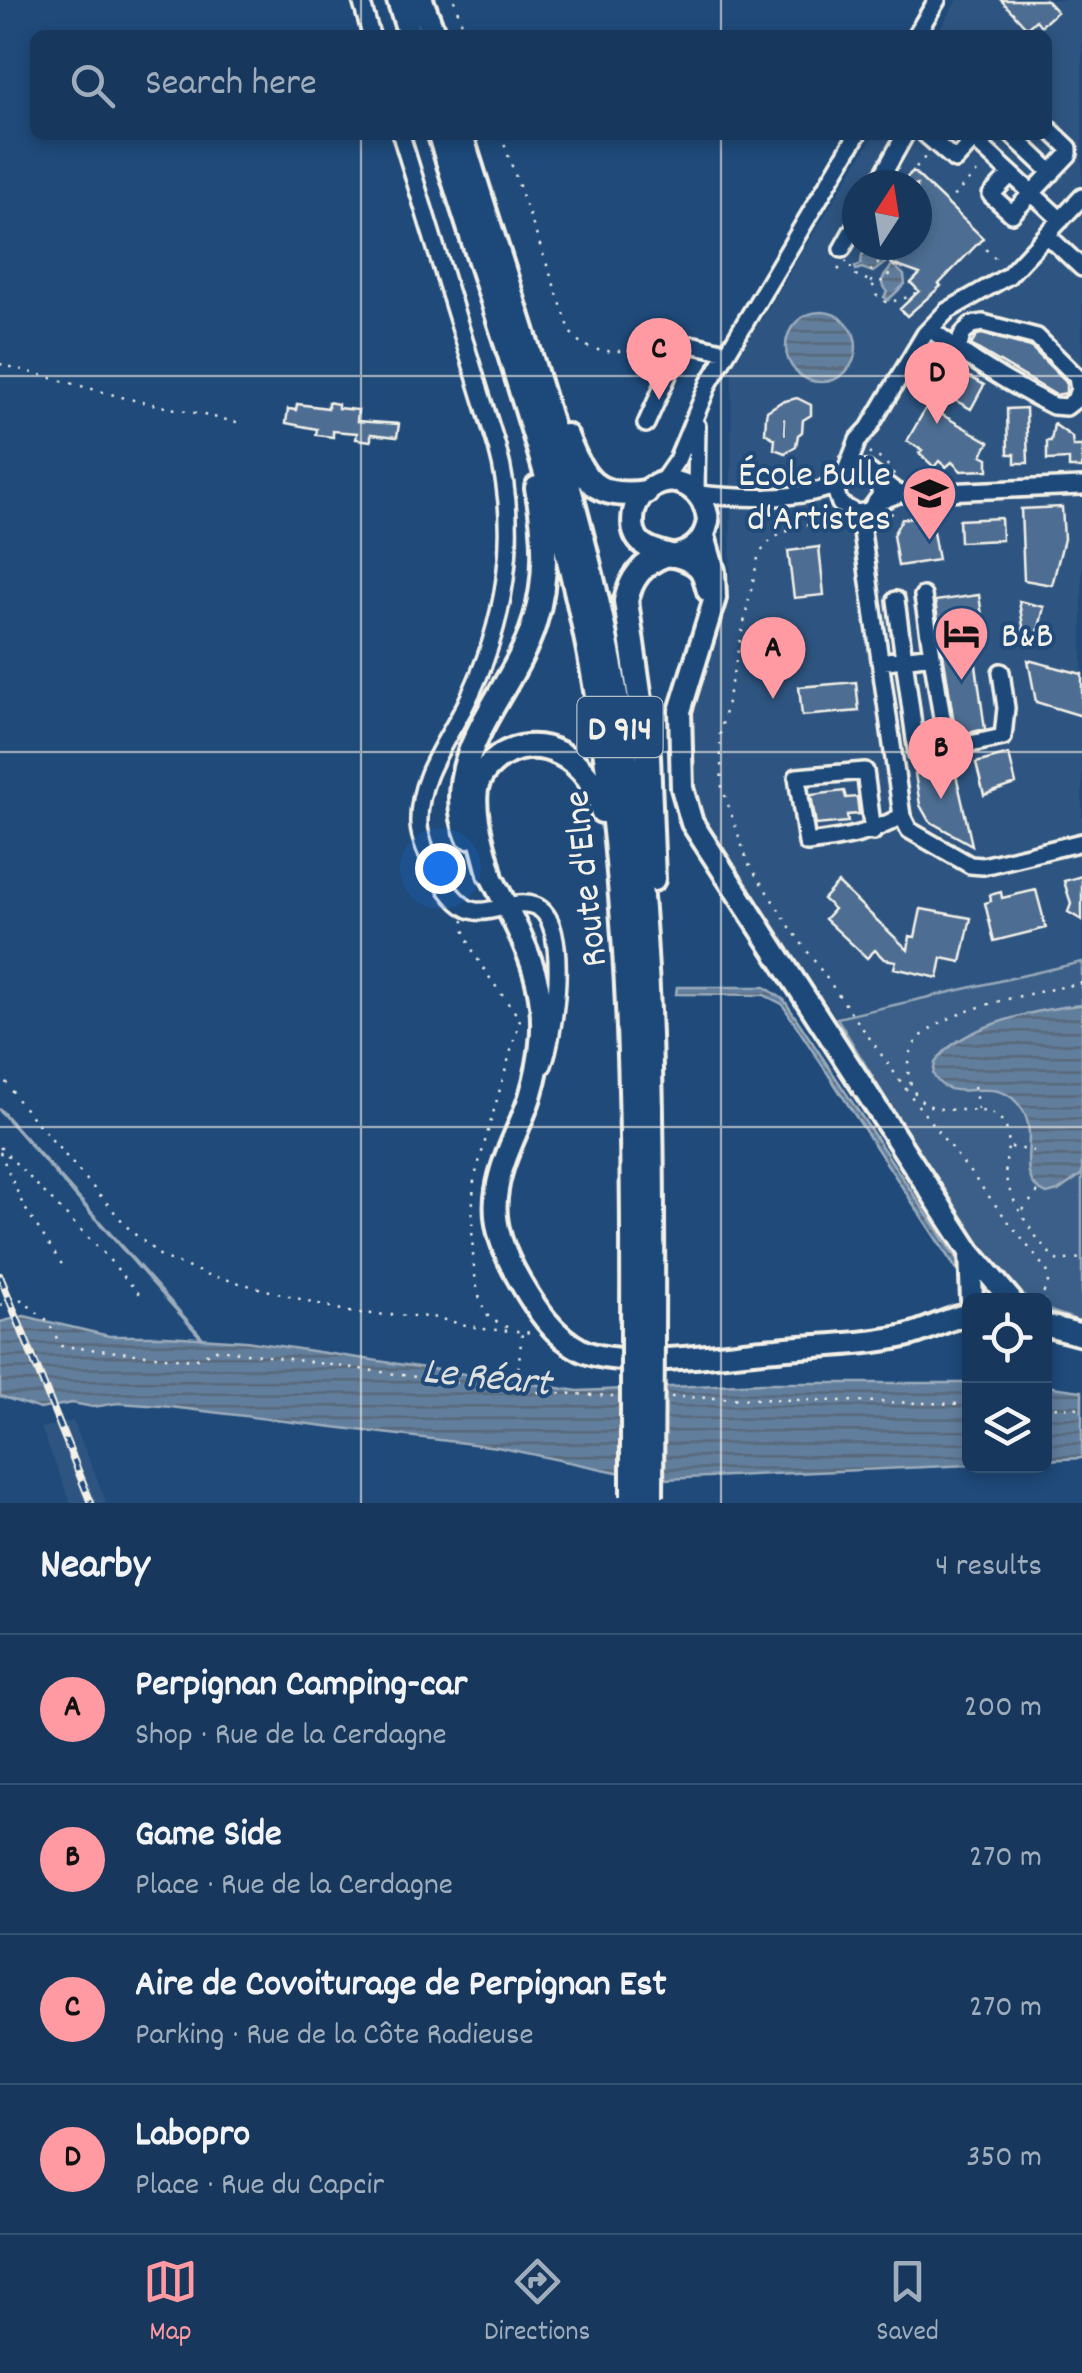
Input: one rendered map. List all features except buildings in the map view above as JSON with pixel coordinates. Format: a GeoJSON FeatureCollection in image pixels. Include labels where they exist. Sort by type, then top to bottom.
{"type":"FeatureCollection","features":[{"type":"Feature","properties":{"kind":"highway"},"geometry":{"type":"LineString","coordinates":[[399,0],[408,30]]}},
{"type":"Feature","properties":{"kind":"highway"},"geometry":{"type":"LineString","coordinates":[[420,0],[430,30]]}},
{"type":"Feature","properties":{"kind":"highway","name":"Route d'Elne"},"geometry":{"type":"LineString","coordinates":[[442,140],[544,463],[568,553],[597,694],[622,894],[630,1010],[639,1336]]}},
{"type":"Feature","properties":{"kind":"highway","name":"Route d'Elne"},"geometry":{"type":"LineString","coordinates":[[463,140],[556,444],[615,690],[644,922],[652,1132],[639,1336]]}},
{"type":"Feature","properties":{"kind":"highway"},"geometry":{"type":"LineString","coordinates":[[473,140],[560,420],[578,464],[589,482],[606,493],[621,495],[653,487]]}},
{"type":"Feature","properties":{"kind":"highway"},"geometry":{"type":"LineString","coordinates":[[490,874],[467,833],[460,805],[462,778],[472,743],[533,627],[544,561],[543,517],[491,297]]}},
{"type":"Feature","properties":{"kind":"highway"},"geometry":{"type":"LineString","coordinates":[[652,1132],[656,932],[648,756],[626,601],[639,570],[667,556]]}},
{"type":"Feature","properties":{"kind":"highway"},"geometry":{"type":"LineString","coordinates":[[490,874],[477,821],[476,789],[482,772],[500,756],[523,748],[546,747],[566,756],[594,783],[600,798],[611,874],[639,1336]]}},
{"type":"Feature","properties":{"kind":"highway","name":"D 914"},"geometry":{"type":"LineString","coordinates":[[639,1336],[642,1500]]}},
{"type":"Feature","properties":{"kind":"main road"},"geometry":{"type":"LineString","coordinates":[[708,625],[707,584],[699,568],[643,544],[634,523],[634,512],[653,487],[674,482],[698,493],[707,512],[714,571],[715,598],[708,625],[680,711],[682,788],[692,823],[970,1252],[981,1293]]}},
{"type":"Feature","properties":{"kind":"main road"},"geometry":{"type":"LineString","coordinates":[[667,556],[690,550],[706,528]]}},
{"type":"Feature","properties":{"kind":"main road"},"geometry":{"type":"LineString","coordinates":[[490,874],[532,959],[542,995],[539,1058],[529,1100],[497,1189],[495,1214],[501,1246],[545,1320],[564,1339],[584,1352],[643,1359],[862,1342],[905,1336],[962,1308]]}},
{"type":"Feature","properties":{"kind":"street"},"geometry":{"type":"LineString","coordinates":[[361,0],[370,30]]}},
{"type":"Feature","properties":{"kind":"street"},"geometry":{"type":"LineString","coordinates":[[919,30],[937,0]]}},
{"type":"Feature","properties":{"kind":"street"},"geometry":{"type":"LineString","coordinates":[[1011,174],[991,194],[1012,214],[1070,154],[1052,132]]}},
{"type":"Feature","properties":{"kind":"street"},"geometry":{"type":"LineString","coordinates":[[403,140],[497,447],[510,512],[504,587],[494,635],[480,676],[423,786],[418,808],[419,832],[436,874],[467,908],[485,912],[523,904],[540,908],[549,918],[555,948],[557,1001],[552,1041],[529,1100]]}},
{"type":"Feature","properties":{"kind":"street"},"geometry":{"type":"LineString","coordinates":[[653,487],[677,460],[700,402],[727,352],[853,140]]}},
{"type":"Feature","properties":{"kind":"street"},"geometry":{"type":"LineString","coordinates":[[885,170],[902,140]]}},
{"type":"Feature","properties":{"kind":"street"},"geometry":{"type":"LineString","coordinates":[[932,140],[955,160],[969,140]]}},
{"type":"Feature","properties":{"kind":"street"},"geometry":{"type":"LineString","coordinates":[[974,140],[1061,220]]}},
{"type":"Feature","properties":{"kind":"street"},"geometry":{"type":"LineString","coordinates":[[1017,140],[1052,172]]}},
{"type":"Feature","properties":{"kind":"street"},"geometry":{"type":"LineString","coordinates":[[1082,197],[1008,276],[947,311],[930,328],[841,479],[845,507],[862,532],[902,816],[909,830],[970,865],[983,866],[1082,842]]}},
{"type":"Feature","properties":{"kind":"street"},"geometry":{"type":"LineString","coordinates":[[1047,234],[1082,268]]}},
{"type":"Feature","properties":{"kind":"street"},"geometry":{"type":"LineString","coordinates":[[930,328],[958,350],[1052,406],[1066,407],[1076,400],[1077,377],[1037,337],[983,322],[971,325],[962,335],[958,350]]}},
{"type":"Feature","properties":{"kind":"street"},"geometry":{"type":"LineString","coordinates":[[644,349],[695,345],[727,352]]}},
{"type":"Feature","properties":{"kind":"street"},"geometry":{"type":"LineString","coordinates":[[646,424],[672,364],[674,347]]}},
{"type":"Feature","properties":{"kind":"street"},"geometry":{"type":"LineString","coordinates":[[700,402],[694,450],[698,493],[730,498],[818,497],[845,507],[874,506],[899,494],[1082,486]]}},
{"type":"Feature","properties":{"kind":"street"},"geometry":{"type":"LineString","coordinates":[[858,452],[881,488],[862,532]]}},
{"type":"Feature","properties":{"kind":"street"},"geometry":{"type":"LineString","coordinates":[[706,528],[731,504],[818,497],[856,469],[899,494]]}},
{"type":"Feature","properties":{"kind":"street"},"geometry":{"type":"LineString","coordinates":[[923,596],[947,749]]}},
{"type":"Feature","properties":{"kind":"street"},"geometry":{"type":"LineString","coordinates":[[896,600],[918,754],[1002,738],[1006,708],[1001,672]]}},
{"type":"Feature","properties":{"kind":"street"},"geometry":{"type":"LineString","coordinates":[[880,662],[932,655]]}},
{"type":"Feature","properties":{"kind":"street"},"geometry":{"type":"LineString","coordinates":[[873,832],[865,771],[797,777],[807,843],[859,837],[873,832],[902,816]]}},
{"type":"Feature","properties":{"kind":"path"},"geometry":{"type":"LineString","coordinates":[[454,0],[464,30]]}},
{"type":"Feature","properties":{"kind":"path"},"geometry":{"type":"LineString","coordinates":[[503,140],[578,343],[592,350],[644,349]]}},
{"type":"Feature","properties":{"kind":"path"},"geometry":{"type":"LineString","coordinates":[[913,170],[932,140]]}},
{"type":"Feature","properties":{"kind":"path"},"geometry":{"type":"LineString","coordinates":[[946,204],[992,157]]}},
{"type":"Feature","properties":{"kind":"path"},"geometry":{"type":"LineString","coordinates":[[978,242],[1004,267]]}},
{"type":"Feature","properties":{"kind":"path"},"geometry":{"type":"LineString","coordinates":[[838,268],[848,260],[853,274],[872,282],[885,282],[894,264]]}},
{"type":"Feature","properties":{"kind":"path"},"geometry":{"type":"LineString","coordinates":[[885,260],[871,268],[876,295],[887,303],[912,296],[919,289]]}},
{"type":"Feature","properties":{"kind":"path"},"geometry":{"type":"LineString","coordinates":[[0,364],[129,399],[240,422]]}},
{"type":"Feature","properties":{"kind":"path"},"geometry":{"type":"LineString","coordinates":[[858,452],[884,461],[893,471],[899,494],[890,517],[862,532],[844,530],[829,520],[818,497],[820,478],[831,462],[858,452]]}},
{"type":"Feature","properties":{"kind":"path"},"geometry":{"type":"LineString","coordinates":[[829,520],[775,535],[763,545],[720,734],[722,787],[748,862],[916,1103],[1047,1271],[1043,1293]]}},
{"type":"Feature","properties":{"kind":"path"},"geometry":{"type":"LineString","coordinates":[[1082,982],[980,1009],[932,1027],[918,1038],[909,1056],[908,1072],[922,1098],[940,1110],[978,1109],[994,1113],[1002,1120],[1008,1147],[1006,1178],[1022,1212],[1048,1254],[1058,1262],[1082,1258]]}},
{"type":"Feature","properties":{"kind":"path"},"geometry":{"type":"LineString","coordinates":[[0,1072],[19,1102],[131,1230],[162,1256],[202,1274],[353,1313],[432,1317],[483,1329],[513,1331]]}},
{"type":"Feature","properties":{"kind":"path"},"geometry":{"type":"LineString","coordinates":[[974,1086],[978,1109]]}},
{"type":"Feature","properties":{"kind":"path"},"geometry":{"type":"LineString","coordinates":[[1008,1147],[1034,1151]]}},
{"type":"Feature","properties":{"kind":"path"},"geometry":{"type":"LineString","coordinates":[[0,1149],[23,1206],[64,1266]]}},
{"type":"Feature","properties":{"kind":"path"},"geometry":{"type":"LineString","coordinates":[[0,1149],[106,1255],[141,1296]]}},
{"type":"Feature","properties":{"kind":"path"},"geometry":{"type":"LineString","coordinates":[[1022,1212],[1040,1188]]}},
{"type":"Feature","properties":{"kind":"path"},"geometry":{"type":"LineString","coordinates":[[0,1306],[20,1300],[47,1320],[61,1346],[193,1360],[218,1348],[516,1391],[623,1396]]}},
{"type":"Feature","properties":{"kind":"path"},"geometry":{"type":"LineString","coordinates":[[516,1391],[523,1331]]}},
{"type":"Feature","properties":{"kind":"path"},"geometry":{"type":"LineString","coordinates":[[660,1397],[962,1404]]}},
{"type":"Feature","properties":{"kind":"path"},"geometry":{"type":"LineString","coordinates":[[1052,1406],[1082,1408]]}},
{"type":"Feature","properties":{"kind":"shaded area"},"geometry":{"type":"Polygon","coordinates":[[[957,0],[1082,0],[1082,1318],[1052,1304],[1052,1293],[1020,1293],[702,817],[689,766],[692,718],[730,601],[732,367],[842,187],[842,260],[932,260],[932,170],[853,170],[871,140],[1052,140],[1052,30],[939,30],[957,0]]]}},
{"type":"Feature","properties":{"kind":"shaded area"},"geometry":{"type":"Polygon","coordinates":[[[861,260],[889,260],[873,272],[856,270],[861,260]]]}},
{"type":"Feature","properties":{"kind":"shaded area"},"geometry":{"type":"Polygon","coordinates":[[[892,264],[904,275],[905,284],[888,300],[882,280],[892,264]]]}},
{"type":"Feature","properties":{"kind":"shaded area"},"geometry":{"type":"Polygon","coordinates":[[[821,312],[846,322],[856,347],[846,372],[821,382],[796,372],[786,347],[796,322],[821,312]]]}},
{"type":"Feature","properties":{"kind":"shaded area"},"geometry":{"type":"Polygon","coordinates":[[[1082,962],[1082,1322],[1052,1311],[1052,1293],[1021,1293],[992,1265],[967,1233],[837,1018],[1082,962]]]}},
{"type":"Feature","properties":{"kind":"shaded area"},"geometry":{"type":"Polygon","coordinates":[[[677,987],[765,987],[784,1000],[960,1264],[956,1269],[782,1004],[764,995],[676,994],[677,987]]]}},
{"type":"Feature","properties":{"kind":"shaded area"},"geometry":{"type":"Polygon","coordinates":[[[1082,1005],[1082,1174],[1047,1194],[1036,1187],[1028,1168],[1029,1132],[1022,1109],[999,1091],[962,1091],[941,1084],[933,1074],[935,1063],[946,1050],[981,1029],[1045,1010],[1082,1005]]]}},
{"type":"Feature","properties":{"kind":"shaded area"},"geometry":{"type":"Polygon","coordinates":[[[24,1316],[109,1336],[246,1341],[578,1391],[763,1383],[962,1383],[962,1465],[664,1479],[497,1447],[162,1406],[118,1403],[93,1407],[72,1403],[40,1409],[0,1396],[0,1322],[24,1316]]]}},
{"type":"Feature","properties":{"kind":"shaded area"},"geometry":{"type":"Polygon","coordinates":[[[1052,1387],[1082,1391],[1082,1458],[1052,1460],[1052,1387]]]}},
{"type":"Feature","properties":{"kind":"shaded area"},"geometry":{"type":"Polygon","coordinates":[[[73,1421],[106,1503],[71,1503],[41,1428],[73,1421]]]}},
{"type":"Feature","properties":{"kind":"waterway"},"geometry":{"type":"LineString","coordinates":[[0,1110],[202,1338]]}},
{"type":"Feature","properties":{"kind":"railway"},"geometry":{"type":"LineString","coordinates":[[0,1276],[91,1503]]}},
{"type":"Feature","properties":{"kind":"place","name":"Aire de Covoiturage de Perpignan Est"},"geometry":{"type":"Point","coordinates":[659,400]}},
{"type":"Feature","properties":{"kind":"place","name":"Labopro"},"geometry":{"type":"Point","coordinates":[937,424]}},
{"type":"Feature","properties":{"kind":"place","name":"École Bulle d'Artistes"},"geometry":{"type":"Point","coordinates":[930,543]}},
{"type":"Feature","properties":{"kind":"place","name":"B&B"},"geometry":{"type":"Point","coordinates":[962,682]}},
{"type":"Feature","properties":{"kind":"place","name":"Perpignan Camping-car"},"geometry":{"type":"Point","coordinates":[773,699]}},
{"type":"Feature","properties":{"kind":"place","name":"Game Side"},"geometry":{"type":"Point","coordinates":[941,799]}},
{"type":"Feature","properties":{"kind":"water label","name":"Le Réart"},"geometry":{"type":"Point","coordinates":[487,1374]}}]}
